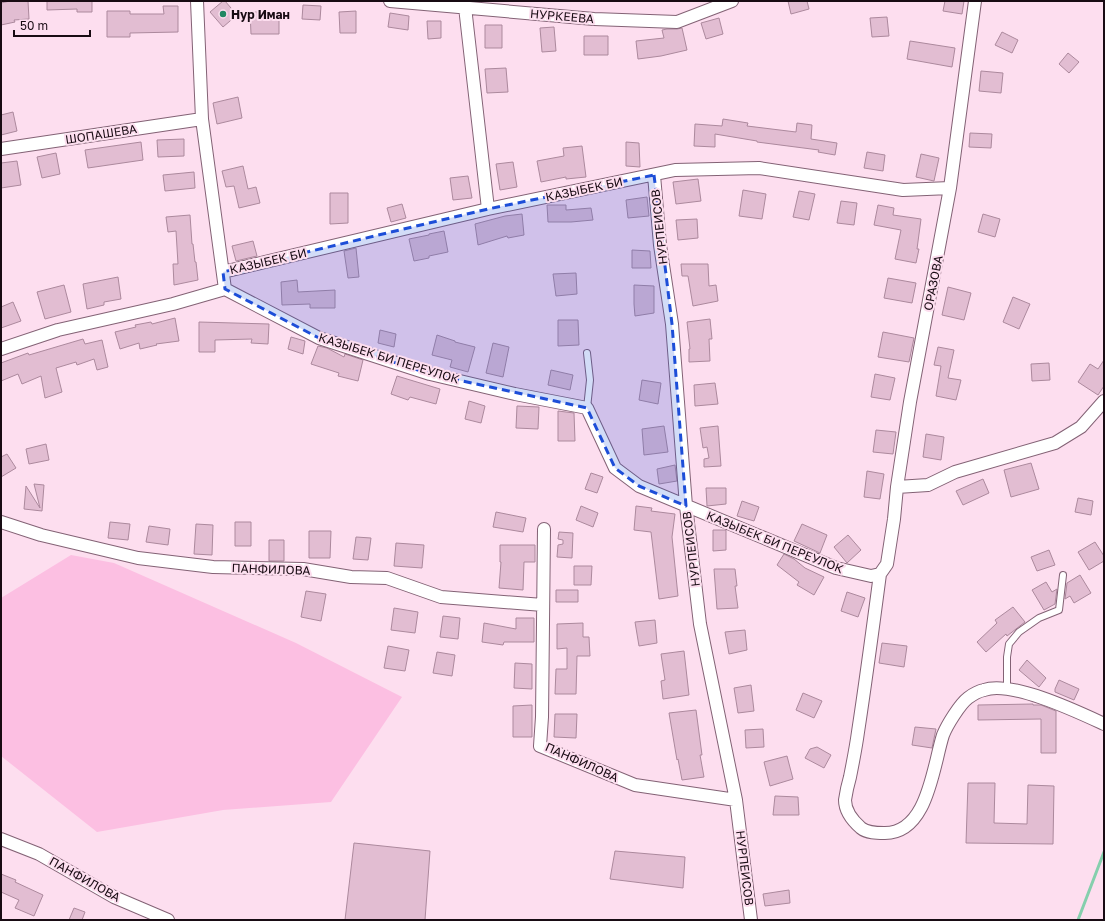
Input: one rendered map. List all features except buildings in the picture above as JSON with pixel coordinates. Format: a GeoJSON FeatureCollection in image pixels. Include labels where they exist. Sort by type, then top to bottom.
{"type":"FeatureCollection","features":[{"type":"Feature","properties":{"kind":"street"},"geometry":{"type":"LineString","coordinates":[[197,1],[202,119],[225,289]]}},
{"type":"Feature","properties":{"kind":"street","name":"НУРКЕЕВА"},"geometry":{"type":"LineString","coordinates":[[390,1],[594,18],[677,22],[732,1]]}},
{"type":"Feature","properties":{"kind":"street","name":"ОРАЗОВА"},"geometry":{"type":"LineString","coordinates":[[975,1],[950,188],[910,402],[897,487],[894,519],[884,569],[854,756],[845,801],[850,816],[863,830],[875,833],[890,834],[904,828],[916,816],[926,798],[944,734],[953,716],[968,698],[985,689],[1000,688],[1015,690],[1066,707],[1104,724]]}},
{"type":"Feature","properties":{"kind":"street"},"geometry":{"type":"LineString","coordinates":[[465,7],[488,209]]}},
{"type":"Feature","properties":{"kind":"street","name":"ШОПАШЕВА"},"geometry":{"type":"LineString","coordinates":[[1,149],[202,119]]}},
{"type":"Feature","properties":{"kind":"street","name":"КАЗЫБЕК БИ"},"geometry":{"type":"LineString","coordinates":[[223,272],[488,209],[676,170],[759,168],[902,190],[950,188]]}},
{"type":"Feature","properties":{"kind":"street","name":"НУРПЕИСОВ"},"geometry":{"type":"LineString","coordinates":[[654,175],[660,245],[672,324],[686,506],[700,624],[736,800],[751,920]]}},
{"type":"Feature","properties":{"kind":"street","name":"КАЗЫБЕК БИ"},"geometry":{"type":"LineString","coordinates":[[1,349],[58,330],[173,304],[225,289]]}},
{"type":"Feature","properties":{"kind":"street","name":"КАЗЫБЕК БИ ПЕРЕУЛОК"},"geometry":{"type":"LineString","coordinates":[[225,289],[319,338],[430,374],[515,394],[587,408],[615,468],[639,486],[836,568],[871,576],[884,569]]}},
{"type":"Feature","properties":{"kind":"street"},"geometry":{"type":"LineString","coordinates":[[897,487],[928,485],[955,472],[1055,443],[1081,428],[1104,401]]}},
{"type":"Feature","properties":{"kind":"street","name":"ПАНФИЛОВА"},"geometry":{"type":"LineString","coordinates":[[1,522],[41,535],[138,558],[213,567],[303,569],[351,577],[387,578],[441,597],[543,605]]}},
{"type":"Feature","properties":{"kind":"street","name":"ПАНФИЛОВА"},"geometry":{"type":"LineString","coordinates":[[544,529],[542,717],[540,746],[635,785],[736,800]]}},
{"type":"Feature","properties":{"kind":"street","name":"ПАНФИЛОВА"},"geometry":{"type":"LineString","coordinates":[[1,839],[39,854],[114,897],[168,920]]}},
{"type":"Feature","properties":{"kind":"lane"},"geometry":{"type":"LineString","coordinates":[[587,408],[590,380],[588,353]]}},
{"type":"Feature","properties":{"kind":"lane"},"geometry":{"type":"LineString","coordinates":[[1007,689],[1008,644],[1019,632],[1039,618],[1059,610],[1063,575]]}},
{"type":"Feature","properties":{"kind":"highlighted area"},"geometry":{"type":"Polygon","coordinates":[[[654,175],[672,324],[686,506],[639,486],[615,468],[587,408],[430,374],[319,338],[225,289],[223,272],[488,209],[654,175]]]}},
{"type":"Feature","properties":{"kind":"shaded area"},"geometry":{"type":"Polygon","coordinates":[[[71,555],[114,563],[296,643],[402,697],[331,802],[223,810],[97,832],[1,756],[1,598],[71,555]]]}},
{"type":"Feature","properties":{"kind":"waterway"},"geometry":{"type":"LineString","coordinates":[[1078,920],[1104,852]]}},
{"type":"Feature","properties":{"kind":"place","name":"Нур Иман"},"geometry":{"type":"Point","coordinates":[223,14]}}]}
